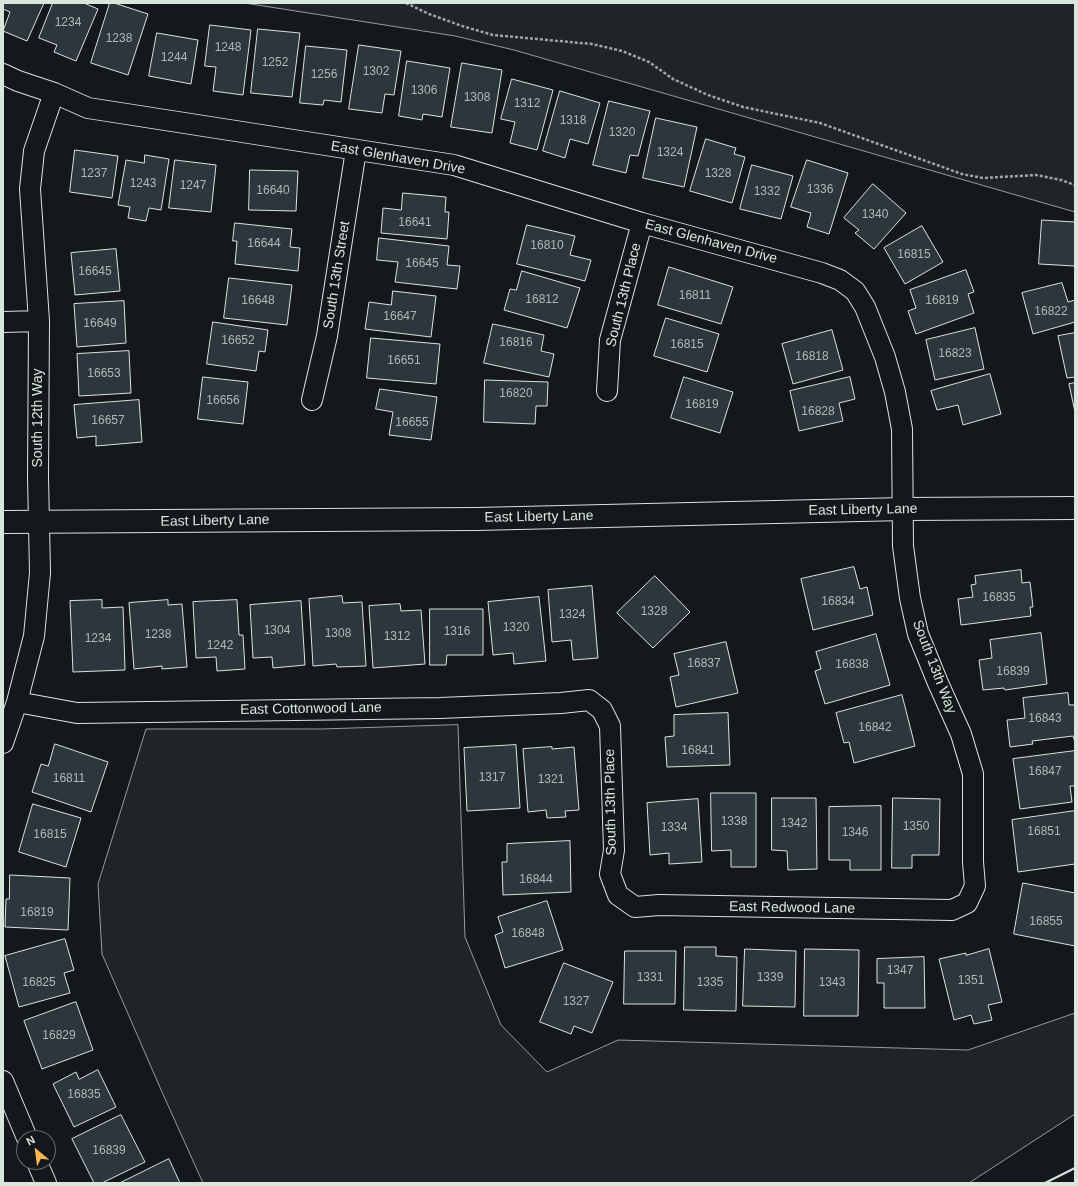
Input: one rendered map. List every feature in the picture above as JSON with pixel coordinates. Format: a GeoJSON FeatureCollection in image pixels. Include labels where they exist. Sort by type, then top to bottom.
{"type":"FeatureCollection","features":[{"type":"Feature","properties":{"kind":"street","name":"East Glenhaven Drive"},"geometry":{"type":"LineString","coordinates":[[3,74],[18,81],[54,93],[88,108],[454,165],[642,223],[822,273],[840,280],[855,291]]}},
{"type":"Feature","properties":{"kind":"street","name":"South 12th Way"},"geometry":{"type":"LineString","coordinates":[[3,743],[17,702],[34,636],[40,573],[38,522],[39,321],[30,189],[34,151],[54,93]]}},
{"type":"Feature","properties":{"kind":"street","name":"South 13th Street"},"geometry":{"type":"LineString","coordinates":[[312,400],[327,336],[356,150]]}},
{"type":"Feature","properties":{"kind":"street","name":"South 13th Place"},"geometry":{"type":"LineString","coordinates":[[607,391],[610,340],[642,223]]}},
{"type":"Feature","properties":{"kind":"street","name":"South 13th Way"},"geometry":{"type":"LineString","coordinates":[[855,291],[865,308],[885,357],[895,392],[902,429],[904,509],[903,546],[910,598],[918,634],[961,734],[973,774],[973,862],[975,886],[968,902]]}},
{"type":"Feature","properties":{"kind":"street"},"geometry":{"type":"LineString","coordinates":[[3,322],[39,321]]}},
{"type":"Feature","properties":{"kind":"street","name":"East Liberty Lane"},"geometry":{"type":"LineString","coordinates":[[3,522],[476,519],[904,509],[1075,508]]}},
{"type":"Feature","properties":{"kind":"street","name":"East Cottonwood Lane"},"geometry":{"type":"LineString","coordinates":[[17,702],[77,713],[440,708],[561,703],[589,700],[602,710]]}},
{"type":"Feature","properties":{"kind":"street","name":"South 13th Place"},"geometry":{"type":"LineString","coordinates":[[602,710],[610,726],[614,850],[610,874],[618,895]]}},
{"type":"Feature","properties":{"kind":"street","name":"East Redwood Lane"},"geometry":{"type":"LineString","coordinates":[[618,895],[635,907],[667,906],[930,911],[952,910],[968,902]]}},
{"type":"Feature","properties":{"kind":"street"},"geometry":{"type":"LineString","coordinates":[[3,1081],[24,1130]]}},
{"type":"Feature","properties":{"kind":"street"},"geometry":{"type":"LineString","coordinates":[[40,1170],[46,1183]]}},
{"type":"Feature","properties":{"kind":"path"},"geometry":{"type":"LineString","coordinates":[[406,3],[429,14],[493,35],[592,44],[622,51],[649,62],[673,79],[708,95],[743,107],[820,124],[962,174],[983,178],[1036,175],[1061,180],[1075,185]]}},
{"type":"Feature","properties":{"kind":"shaded area"},"geometry":{"type":"Polygon","coordinates":[[[245,3],[1075,3],[1075,212],[514,50],[455,36],[245,3]]]}},
{"type":"Feature","properties":{"kind":"shaded area"},"geometry":{"type":"Polygon","coordinates":[[[458,725],[465,937],[501,1025],[547,1072],[618,1040],[968,1050],[1075,1013],[1075,1114],[969,1183],[203,1183],[102,954],[98,884],[146,729],[321,729],[458,725]]]}},
{"type":"Feature","properties":{"kind":"building"},"geometry":{"type":"Polygon","coordinates":[[[3,3],[44,3],[27,41],[3,31],[10,12],[3,9],[3,3]]]}},
{"type":"Feature","properties":{"kind":"building"},"geometry":{"type":"Polygon","coordinates":[[[53,3],[84,3],[98,9],[76,61],[54,52],[57,45],[39,38],[53,3]]]}},
{"type":"Feature","properties":{"kind":"building"},"geometry":{"type":"Polygon","coordinates":[[[110,3],[148,14],[128,75],[91,63],[110,3]]]}},
{"type":"Feature","properties":{"kind":"building"},"geometry":{"type":"Polygon","coordinates":[[[210,25],[251,30],[243,95],[213,91],[216,67],[205,66],[210,25]]]}},
{"type":"Feature","properties":{"kind":"building"},"geometry":{"type":"Polygon","coordinates":[[[258,29],[300,33],[292,97],[251,93],[258,29]]]}},
{"type":"Feature","properties":{"kind":"building"},"geometry":{"type":"Polygon","coordinates":[[[157,33],[198,40],[191,84],[149,76],[157,33]]]}},
{"type":"Feature","properties":{"kind":"building"},"geometry":{"type":"Polygon","coordinates":[[[359,45],[401,51],[394,95],[385,94],[382,113],[349,109],[359,45]]]}},
{"type":"Feature","properties":{"kind":"building"},"geometry":{"type":"Polygon","coordinates":[[[306,46],[347,50],[341,102],[324,100],[323,105],[300,103],[306,46]]]}},
{"type":"Feature","properties":{"kind":"building"},"geometry":{"type":"Polygon","coordinates":[[[407,61],[450,68],[442,117],[423,114],[422,120],[399,116],[407,61]]]}},
{"type":"Feature","properties":{"kind":"building"},"geometry":{"type":"Polygon","coordinates":[[[462,63],[502,70],[492,133],[451,127],[462,63]]]}},
{"type":"Feature","properties":{"kind":"building"},"geometry":{"type":"Polygon","coordinates":[[[512,79],[553,90],[537,150],[510,143],[515,122],[501,119],[512,79]]]}},
{"type":"Feature","properties":{"kind":"building"},"geometry":{"type":"Polygon","coordinates":[[[560,91],[600,103],[588,144],[570,139],[565,158],[543,151],[560,91]]]}},
{"type":"Feature","properties":{"kind":"building"},"geometry":{"type":"Polygon","coordinates":[[[609,101],[650,111],[638,156],[630,155],[626,173],[593,165],[609,101]]]}},
{"type":"Feature","properties":{"kind":"building"},"geometry":{"type":"Polygon","coordinates":[[[656,118],[697,127],[684,187],[643,178],[656,118]]]}},
{"type":"Feature","properties":{"kind":"building"},"geometry":{"type":"Polygon","coordinates":[[[706,139],[736,148],[734,154],[745,157],[732,203],[690,191],[706,139]]]}},
{"type":"Feature","properties":{"kind":"building"},"geometry":{"type":"Polygon","coordinates":[[[75,150],[118,156],[112,198],[70,192],[75,150]]]}},
{"type":"Feature","properties":{"kind":"building"},"geometry":{"type":"Polygon","coordinates":[[[145,155],[169,159],[161,210],[149,208],[146,221],[128,218],[130,207],[118,205],[126,160],[144,163],[145,155]]]}},
{"type":"Feature","properties":{"kind":"building"},"geometry":{"type":"Polygon","coordinates":[[[175,160],[216,165],[211,212],[169,208],[175,160]]]}},
{"type":"Feature","properties":{"kind":"building"},"geometry":{"type":"Polygon","coordinates":[[[807,160],[848,173],[829,234],[807,227],[811,213],[791,207],[807,160]]]}},
{"type":"Feature","properties":{"kind":"building"},"geometry":{"type":"Polygon","coordinates":[[[752,165],[793,176],[781,219],[740,209],[752,165]]]}},
{"type":"Feature","properties":{"kind":"building"},"geometry":{"type":"Polygon","coordinates":[[[250,170],[298,171],[296,211],[249,210],[250,170]]]}},
{"type":"Feature","properties":{"kind":"building"},"geometry":{"type":"Polygon","coordinates":[[[873,184],[906,213],[874,249],[855,233],[859,230],[844,218],[873,184]]]}},
{"type":"Feature","properties":{"kind":"building"},"geometry":{"type":"Polygon","coordinates":[[[403,193],[446,197],[445,212],[449,212],[447,239],[381,233],[383,208],[401,210],[403,193]]]}},
{"type":"Feature","properties":{"kind":"building"},"geometry":{"type":"Polygon","coordinates":[[[1042,220],[1075,222],[1075,266],[1039,264],[1042,220]]]}},
{"type":"Feature","properties":{"kind":"building"},"geometry":{"type":"Polygon","coordinates":[[[235,223],[292,229],[290,247],[300,248],[298,271],[235,264],[237,241],[233,241],[235,223]]]}},
{"type":"Feature","properties":{"kind":"building"},"geometry":{"type":"Polygon","coordinates":[[[527,225],[575,236],[570,255],[591,260],[585,281],[517,264],[527,225]]]}},
{"type":"Feature","properties":{"kind":"building"},"geometry":{"type":"Polygon","coordinates":[[[922,226],[943,262],[905,284],[884,248],[922,226]]]}},
{"type":"Feature","properties":{"kind":"building"},"geometry":{"type":"Polygon","coordinates":[[[379,238],[449,246],[447,265],[460,266],[457,289],[395,282],[398,262],[377,260],[379,238]]]}},
{"type":"Feature","properties":{"kind":"building"},"geometry":{"type":"Polygon","coordinates":[[[116,249],[120,291],[75,295],[71,253],[116,249]]]}},
{"type":"Feature","properties":{"kind":"building"},"geometry":{"type":"Polygon","coordinates":[[[669,267],[733,287],[721,324],[658,305],[669,267]]]}},
{"type":"Feature","properties":{"kind":"building"},"geometry":{"type":"Polygon","coordinates":[[[966,270],[974,292],[968,294],[974,313],[916,334],[908,311],[916,308],[910,290],[966,270]]]}},
{"type":"Feature","properties":{"kind":"building"},"geometry":{"type":"Polygon","coordinates":[[[522,271],[580,288],[567,328],[504,310],[510,289],[516,290],[522,271]]]}},
{"type":"Feature","properties":{"kind":"building"},"geometry":{"type":"Polygon","coordinates":[[[229,278],[292,285],[287,325],[224,318],[229,278]]]}},
{"type":"Feature","properties":{"kind":"building"},"geometry":{"type":"Polygon","coordinates":[[[1062,283],[1068,302],[1075,300],[1075,322],[1033,334],[1022,293],[1062,283]]]}},
{"type":"Feature","properties":{"kind":"building"},"geometry":{"type":"Polygon","coordinates":[[[393,291],[436,296],[431,337],[365,329],[369,302],[391,305],[393,291]]]}},
{"type":"Feature","properties":{"kind":"building"},"geometry":{"type":"Polygon","coordinates":[[[124,301],[126,343],[77,347],[74,304],[124,301]]]}},
{"type":"Feature","properties":{"kind":"building"},"geometry":{"type":"Polygon","coordinates":[[[666,318],[719,334],[707,372],[654,356],[666,318]]]}},
{"type":"Feature","properties":{"kind":"building"},"geometry":{"type":"Polygon","coordinates":[[[213,322],[268,330],[265,352],[259,351],[256,371],[207,364],[213,322]]]}},
{"type":"Feature","properties":{"kind":"building"},"geometry":{"type":"Polygon","coordinates":[[[493,324],[544,335],[541,351],[554,354],[549,377],[484,363],[493,324]]]}},
{"type":"Feature","properties":{"kind":"building"},"geometry":{"type":"Polygon","coordinates":[[[975,328],[984,369],[935,380],[926,340],[975,328]]]}},
{"type":"Feature","properties":{"kind":"building"},"geometry":{"type":"Polygon","coordinates":[[[832,330],[843,370],[793,384],[782,344],[832,330]]]}},
{"type":"Feature","properties":{"kind":"building"},"geometry":{"type":"Polygon","coordinates":[[[1075,333],[1075,377],[1067,378],[1058,336],[1075,333]]]}},
{"type":"Feature","properties":{"kind":"building"},"geometry":{"type":"Polygon","coordinates":[[[371,338],[440,344],[436,384],[367,378],[371,338]]]}},
{"type":"Feature","properties":{"kind":"building"},"geometry":{"type":"Polygon","coordinates":[[[129,351],[131,393],[79,396],[77,354],[129,351]]]}},
{"type":"Feature","properties":{"kind":"building"},"geometry":{"type":"Polygon","coordinates":[[[990,374],[1001,414],[963,425],[958,405],[937,410],[931,391],[990,374]]]}},
{"type":"Feature","properties":{"kind":"building"},"geometry":{"type":"Polygon","coordinates":[[[203,377],[248,382],[243,424],[198,419],[203,377]]]}},
{"type":"Feature","properties":{"kind":"building"},"geometry":{"type":"Polygon","coordinates":[[[684,377],[733,392],[720,433],[671,418],[684,377]]]}},
{"type":"Feature","properties":{"kind":"building"},"geometry":{"type":"Polygon","coordinates":[[[850,377],[855,399],[839,403],[843,421],[799,431],[790,391],[850,377]]]}},
{"type":"Feature","properties":{"kind":"building"},"geometry":{"type":"Polygon","coordinates":[[[485,380],[548,382],[547,406],[536,406],[535,424],[484,422],[485,380]]]}},
{"type":"Feature","properties":{"kind":"building"},"geometry":{"type":"Polygon","coordinates":[[[1075,383],[1075,412],[1069,384],[1075,383]]]}},
{"type":"Feature","properties":{"kind":"building"},"geometry":{"type":"Polygon","coordinates":[[[380,389],[437,397],[431,440],[389,435],[393,412],[376,409],[380,389]]]}},
{"type":"Feature","properties":{"kind":"building"},"geometry":{"type":"Polygon","coordinates":[[[139,400],[142,442],[96,446],[96,436],[77,438],[74,405],[139,400]]]}},
{"type":"Feature","properties":{"kind":"building"},"geometry":{"type":"Polygon","coordinates":[[[854,567],[860,589],[867,587],[873,615],[813,630],[801,579],[854,567]]]}},
{"type":"Feature","properties":{"kind":"building"},"geometry":{"type":"Polygon","coordinates":[[[1021,570],[1022,583],[1030,582],[1033,607],[1030,607],[1031,616],[961,625],[958,599],[973,597],[971,585],[976,584],[975,576],[1021,570]]]}},
{"type":"Feature","properties":{"kind":"building"},"geometry":{"type":"Polygon","coordinates":[[[655,576],[690,612],[653,648],[617,613],[655,576]]]}},
{"type":"Feature","properties":{"kind":"building"},"geometry":{"type":"Polygon","coordinates":[[[592,586],[598,658],[573,660],[571,640],[552,642],[548,590],[592,586]]]}},
{"type":"Feature","properties":{"kind":"building"},"geometry":{"type":"Polygon","coordinates":[[[342,596],[343,603],[362,602],[366,666],[337,667],[336,664],[313,666],[309,599],[342,596]]]}},
{"type":"Feature","properties":{"kind":"building"},"geometry":{"type":"Polygon","coordinates":[[[539,597],[546,661],[514,664],[513,653],[493,655],[488,602],[539,597]]]}},
{"type":"Feature","properties":{"kind":"building"},"geometry":{"type":"Polygon","coordinates":[[[102,600],[102,608],[123,607],[125,670],[73,672],[70,601],[102,600]]]}},
{"type":"Feature","properties":{"kind":"building"},"geometry":{"type":"Polygon","coordinates":[[[168,600],[168,605],[182,604],[187,667],[162,669],[162,666],[134,669],[129,603],[168,600]]]}},
{"type":"Feature","properties":{"kind":"building"},"geometry":{"type":"Polygon","coordinates":[[[237,600],[239,635],[243,635],[245,669],[217,671],[216,657],[196,658],[193,602],[237,600]]]}},
{"type":"Feature","properties":{"kind":"building"},"geometry":{"type":"Polygon","coordinates":[[[301,601],[305,665],[273,668],[272,657],[253,658],[250,605],[301,601]]]}},
{"type":"Feature","properties":{"kind":"building"},"geometry":{"type":"Polygon","coordinates":[[[400,604],[401,611],[421,610],[425,664],[373,668],[369,606],[400,604]]]}},
{"type":"Feature","properties":{"kind":"building"},"geometry":{"type":"Polygon","coordinates":[[[430,609],[483,609],[483,655],[447,655],[446,665],[430,665],[430,609]]]}},
{"type":"Feature","properties":{"kind":"building"},"geometry":{"type":"Polygon","coordinates":[[[1041,633],[1047,684],[1005,690],[1004,688],[983,690],[979,660],[992,658],[990,640],[1041,633]]]}},
{"type":"Feature","properties":{"kind":"building"},"geometry":{"type":"Polygon","coordinates":[[[876,634],[890,685],[825,704],[815,671],[821,669],[816,652],[876,634]]]}},
{"type":"Feature","properties":{"kind":"building"},"geometry":{"type":"Polygon","coordinates":[[[726,642],[738,693],[676,707],[670,677],[679,675],[674,654],[726,642]]]}},
{"type":"Feature","properties":{"kind":"building"},"geometry":{"type":"Polygon","coordinates":[[[1068,693],[1069,705],[1075,705],[1075,742],[1073,736],[1032,741],[1033,744],[1010,747],[1007,720],[1025,718],[1023,698],[1068,693]]]}},
{"type":"Feature","properties":{"kind":"building"},"geometry":{"type":"Polygon","coordinates":[[[902,695],[915,746],[854,763],[849,742],[844,743],[836,713],[902,695]]]}},
{"type":"Feature","properties":{"kind":"building"},"geometry":{"type":"Polygon","coordinates":[[[728,713],[730,765],[667,767],[665,737],[674,736],[674,715],[728,713]]]}},
{"type":"Feature","properties":{"kind":"building"},"geometry":{"type":"Polygon","coordinates":[[[55,744],[108,762],[91,812],[32,792],[41,764],[48,766],[55,744]]]}},
{"type":"Feature","properties":{"kind":"building"},"geometry":{"type":"Polygon","coordinates":[[[516,745],[520,808],[467,811],[464,748],[516,745]]]}},
{"type":"Feature","properties":{"kind":"building"},"geometry":{"type":"Polygon","coordinates":[[[552,747],[552,749],[574,747],[579,810],[565,811],[566,817],[547,818],[546,810],[528,812],[523,749],[552,747]]]}},
{"type":"Feature","properties":{"kind":"building"},"geometry":{"type":"Polygon","coordinates":[[[1075,751],[1075,786],[1070,786],[1072,802],[1020,809],[1013,759],[1075,751]]]}},
{"type":"Feature","properties":{"kind":"building"},"geometry":{"type":"Polygon","coordinates":[[[711,793],[756,793],[756,867],[731,867],[731,850],[712,851],[711,793]]]}},
{"type":"Feature","properties":{"kind":"building"},"geometry":{"type":"Polygon","coordinates":[[[772,798],[816,798],[817,869],[788,870],[787,851],[772,850],[772,798]]]}},
{"type":"Feature","properties":{"kind":"building"},"geometry":{"type":"Polygon","coordinates":[[[893,798],[940,799],[939,855],[912,855],[912,868],[892,868],[893,798]]]}},
{"type":"Feature","properties":{"kind":"building"},"geometry":{"type":"Polygon","coordinates":[[[698,799],[702,862],[669,864],[669,853],[650,855],[647,803],[698,799]]]}},
{"type":"Feature","properties":{"kind":"building"},"geometry":{"type":"Polygon","coordinates":[[[33,804],[81,818],[66,867],[19,852],[33,804]]]}},
{"type":"Feature","properties":{"kind":"building"},"geometry":{"type":"Polygon","coordinates":[[[881,806],[881,870],[850,870],[850,860],[829,860],[829,807],[881,806]]]}},
{"type":"Feature","properties":{"kind":"building"},"geometry":{"type":"Polygon","coordinates":[[[1075,811],[1075,864],[1018,872],[1012,820],[1075,811]]]}},
{"type":"Feature","properties":{"kind":"building"},"geometry":{"type":"Polygon","coordinates":[[[570,841],[571,892],[503,895],[502,862],[507,862],[507,844],[570,841]]]}},
{"type":"Feature","properties":{"kind":"building"},"geometry":{"type":"Polygon","coordinates":[[[10,875],[70,878],[68,930],[5,927],[6,899],[9,899],[10,875]]]}},
{"type":"Feature","properties":{"kind":"building"},"geometry":{"type":"Polygon","coordinates":[[[1023,883],[1075,893],[1075,946],[1014,934],[1023,883]]]}},
{"type":"Feature","properties":{"kind":"building"},"geometry":{"type":"Polygon","coordinates":[[[547,901],[563,950],[505,968],[495,935],[503,932],[498,917],[547,901]]]}},
{"type":"Feature","properties":{"kind":"building"},"geometry":{"type":"Polygon","coordinates":[[[65,939],[74,970],[64,973],[70,993],[19,1007],[5,956],[65,939]]]}},
{"type":"Feature","properties":{"kind":"building"},"geometry":{"type":"Polygon","coordinates":[[[685,947],[716,947],[716,956],[737,957],[736,1011],[684,1010],[685,947]]]}},
{"type":"Feature","properties":{"kind":"building"},"geometry":{"type":"Polygon","coordinates":[[[745,949],[796,951],[795,1007],[743,1006],[745,949]]]}},
{"type":"Feature","properties":{"kind":"building"},"geometry":{"type":"Polygon","coordinates":[[[805,949],[859,950],[858,1016],[804,1016],[805,949]]]}},
{"type":"Feature","properties":{"kind":"building"},"geometry":{"type":"Polygon","coordinates":[[[989,949],[1002,1002],[988,1005],[992,1020],[974,1024],[971,1015],[954,1020],[939,959],[966,953],[966,955],[989,949]]]}},
{"type":"Feature","properties":{"kind":"building"},"geometry":{"type":"Polygon","coordinates":[[[625,951],[676,951],[675,1004],[624,1004],[625,951]]]}},
{"type":"Feature","properties":{"kind":"building"},"geometry":{"type":"Polygon","coordinates":[[[924,957],[925,1008],[884,1008],[884,983],[877,983],[877,959],[924,957]]]}},
{"type":"Feature","properties":{"kind":"building"},"geometry":{"type":"Polygon","coordinates":[[[564,963],[613,982],[592,1033],[574,1026],[571,1034],[540,1022],[564,963]]]}},
{"type":"Feature","properties":{"kind":"building"},"geometry":{"type":"Polygon","coordinates":[[[76,1002],[93,1050],[42,1069],[24,1021],[76,1002]]]}},
{"type":"Feature","properties":{"kind":"building"},"geometry":{"type":"Polygon","coordinates":[[[98,1070],[116,1107],[74,1127],[53,1084],[76,1072],[79,1079],[98,1070]]]}},
{"type":"Feature","properties":{"kind":"building"},"geometry":{"type":"Polygon","coordinates":[[[121,1115],[145,1162],[102,1183],[94,1183],[72,1139],[121,1115]]]}},
{"type":"Feature","properties":{"kind":"building"},"geometry":{"type":"Polygon","coordinates":[[[169,1159],[180,1183],[120,1183],[169,1159]]]}},
{"type":"Feature","properties":{"kind":"wall"},"geometry":{"type":"LineString","coordinates":[[1045,1183],[1075,1168]]}}]}
